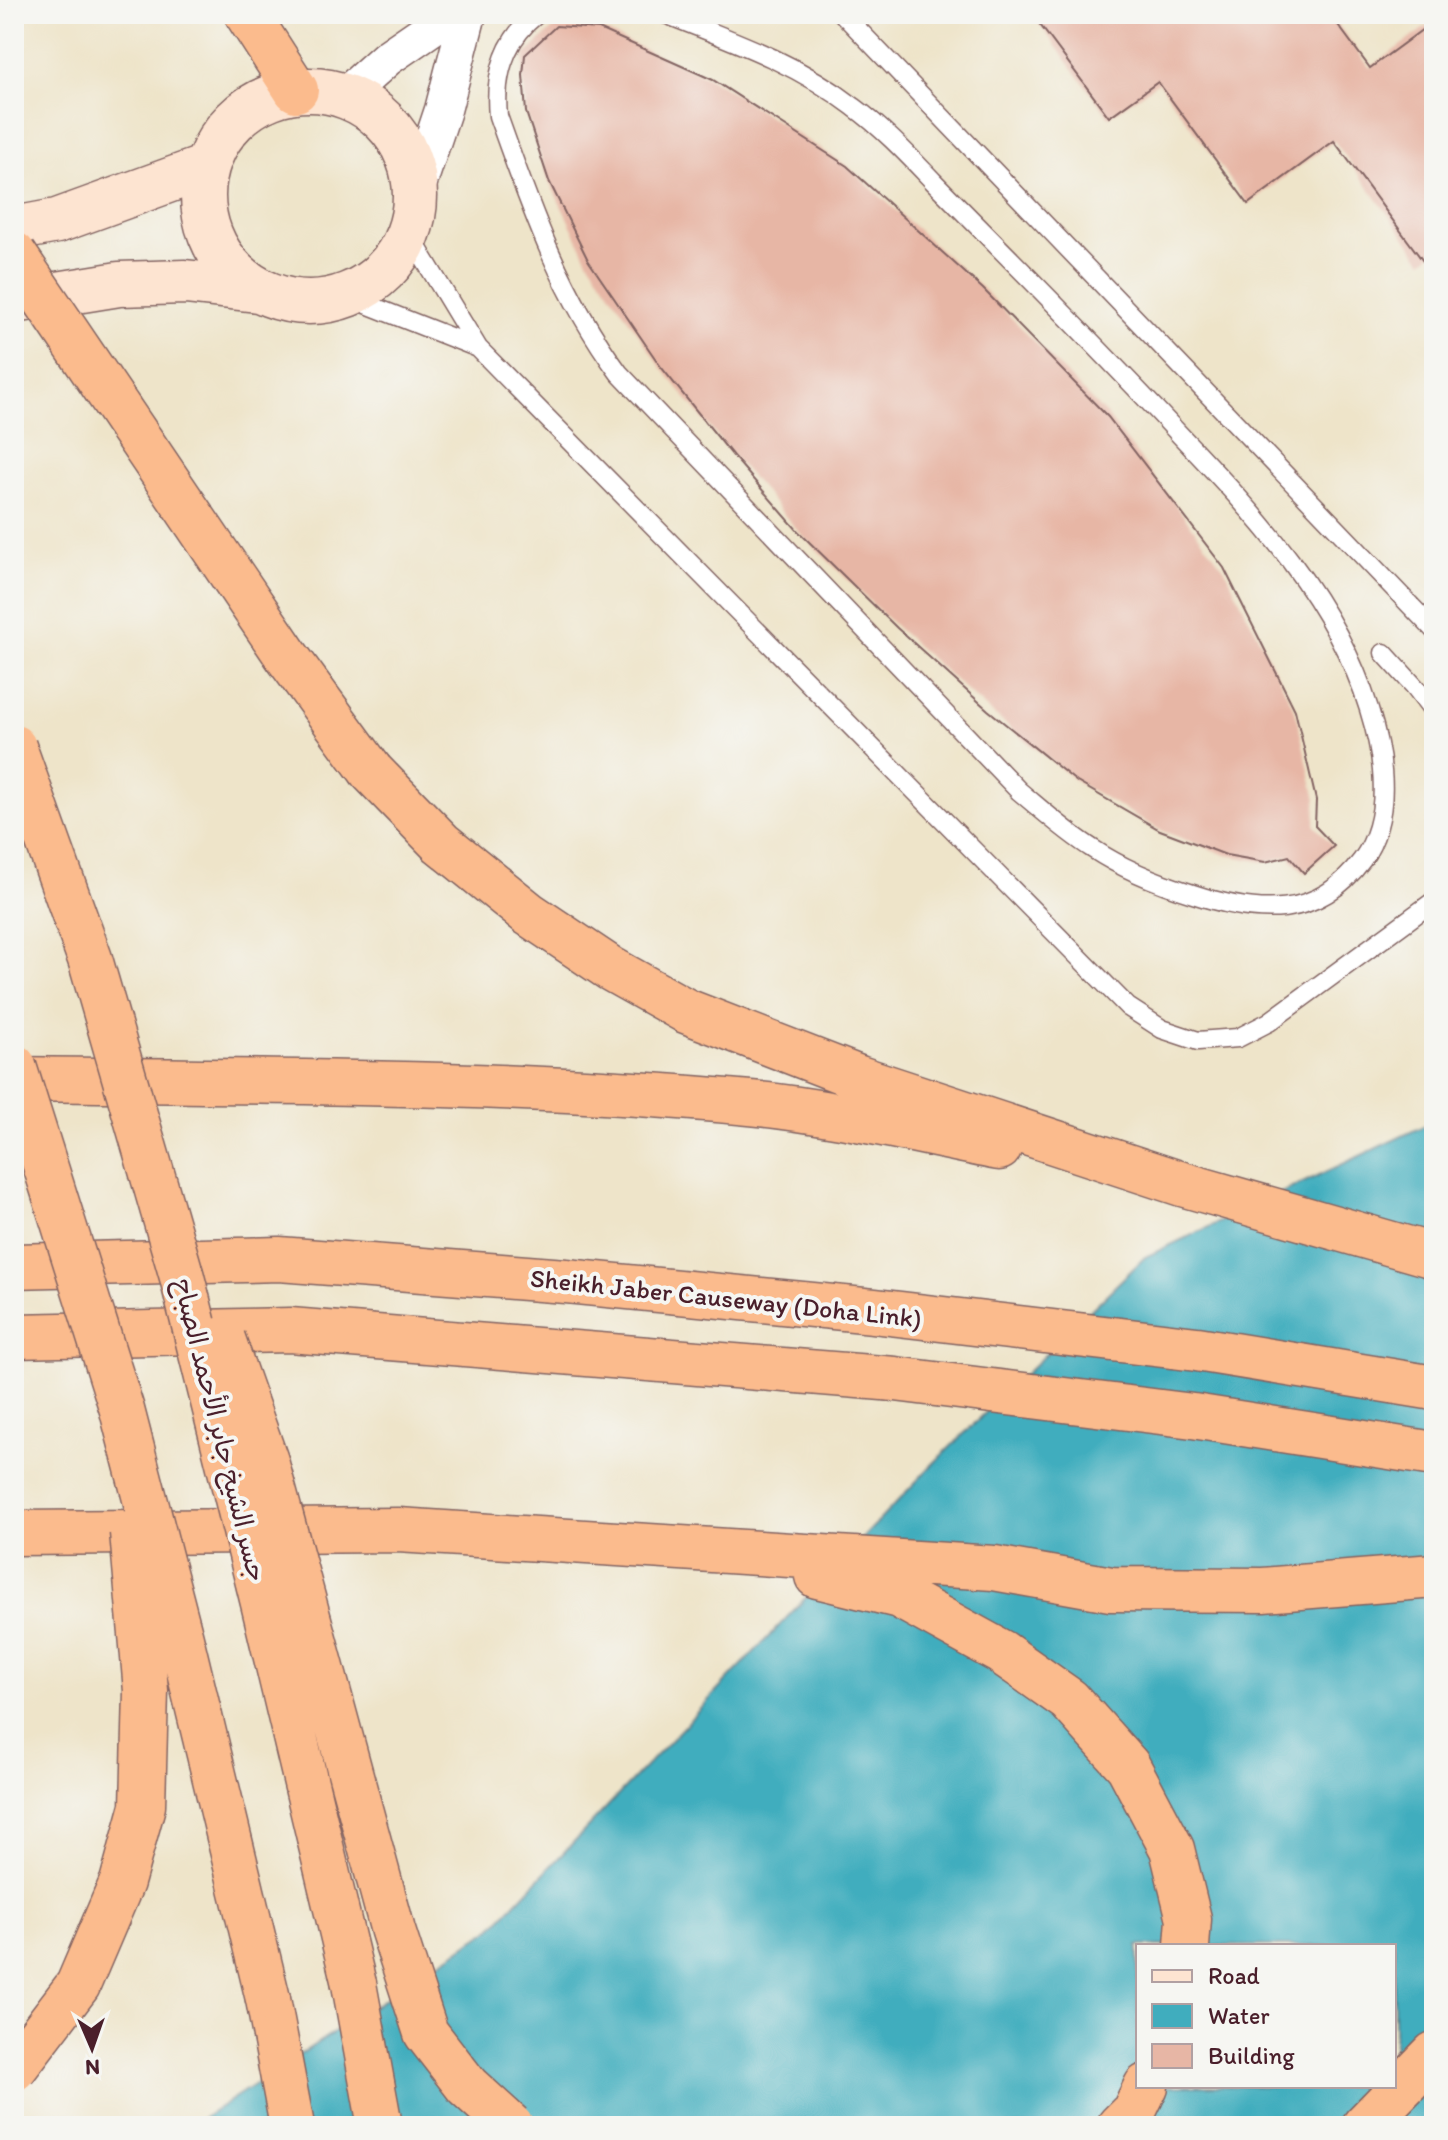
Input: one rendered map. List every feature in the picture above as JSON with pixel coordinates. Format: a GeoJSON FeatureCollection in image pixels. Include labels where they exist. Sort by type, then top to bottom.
{"type":"FeatureCollection","features":[{"type":"Feature","properties":{"kind":"highway"},"geometry":{"type":"LineString","coordinates":[[247,14],[296,90]]}},
{"type":"Feature","properties":{"kind":"highway"},"geometry":{"type":"LineString","coordinates":[[14,254],[286,655],[371,771],[441,843],[541,922],[611,969],[686,1011],[779,1049],[1182,1184],[1434,1256]]}},
{"type":"Feature","properties":{"kind":"highway","name":"جسر الشيخ جابر الأحمد الصباح"},"geometry":{"type":"LineString","coordinates":[[14,747],[90,959],[182,1277],[354,1984],[380,2126]]}},
{"type":"Feature","properties":{"kind":"highway"},"geometry":{"type":"LineString","coordinates":[[90,959],[266,1461],[393,1931],[426,2033],[467,2086],[511,2126]]}},
{"type":"Feature","properties":{"kind":"highway"},"geometry":{"type":"LineString","coordinates":[[14,1066],[122,1410],[181,1638],[268,1999],[292,2126]]}},
{"type":"Feature","properties":{"kind":"highway"},"geometry":{"type":"LineString","coordinates":[[14,1079],[538,1088],[753,1104],[847,1118],[1182,1184]]}},
{"type":"Feature","properties":{"kind":"highway","name":"Sheikh Jaber Causeway (Doha Link)"},"geometry":{"type":"LineString","coordinates":[[14,1266],[279,1259],[566,1281],[874,1311],[1197,1349],[1434,1388]]}},
{"type":"Feature","properties":{"kind":"highway"},"geometry":{"type":"LineString","coordinates":[[14,1336],[290,1330],[895,1379],[1193,1416],[1434,1454]]}},
{"type":"Feature","properties":{"kind":"highway"},"geometry":{"type":"LineString","coordinates":[[14,2069],[78,1985],[122,1882],[143,1806],[146,1691],[122,1410]]}},
{"type":"Feature","properties":{"kind":"highway"},"geometry":{"type":"LineString","coordinates":[[14,1533],[398,1530],[708,1548],[817,1565],[994,1568],[1111,1589],[1263,1590],[1434,1576]]}},
{"type":"Feature","properties":{"kind":"highway"},"geometry":{"type":"LineString","coordinates":[[817,1565],[899,1596],[1001,1652],[1069,1700],[1128,1766],[1172,1849],[1189,1919],[1187,1944]]}},
{"type":"Feature","properties":{"kind":"highway"},"geometry":{"type":"LineString","coordinates":[[1364,2126],[1434,2054]]}},
{"type":"Feature","properties":{"kind":"highway"},"geometry":{"type":"LineString","coordinates":[[1119,2126],[1134,2111],[1145,2088]]}},
{"type":"Feature","properties":{"kind":"main road"},"geometry":{"type":"LineString","coordinates":[[14,301],[119,284],[185,282],[257,290],[302,303],[346,296],[366,286],[399,254],[415,213],[416,191],[402,143],[377,115],[345,96],[321,90],[296,90],[271,96],[249,108],[230,124],[215,144],[206,167],[202,208],[214,247],[226,264],[257,290]]}},
{"type":"Feature","properties":{"kind":"main road"},"geometry":{"type":"LineString","coordinates":[[14,229],[57,221],[206,167]]}},
{"type":"Feature","properties":{"kind":"street"},"geometry":{"type":"LineString","coordinates":[[345,96],[387,58],[451,14]]}},
{"type":"Feature","properties":{"kind":"street"},"geometry":{"type":"LineString","coordinates":[[416,191],[443,110],[468,14]]}},
{"type":"Feature","properties":{"kind":"lane"},"geometry":{"type":"LineString","coordinates":[[537,14],[514,37],[504,55],[497,85],[498,116],[550,256],[592,336],[619,373],[1019,791],[1059,825],[1096,851],[1136,873],[1223,904],[1270,911],[1315,900],[1335,888],[1360,863],[1376,833],[1382,810],[1383,787],[1379,748],[1357,674],[1313,592],[1286,552],[1255,514],[1115,366],[888,134],[822,83],[785,63],[665,14]]}},
{"type":"Feature","properties":{"kind":"lane"},"geometry":{"type":"LineString","coordinates":[[843,14],[1434,630]]}},
{"type":"Feature","properties":{"kind":"lane"},"geometry":{"type":"LineString","coordinates":[[409,234],[478,348],[1128,1007],[1162,1029],[1198,1041],[1238,1038],[1269,1022],[1434,901]]}},
{"type":"Feature","properties":{"kind":"lane"},"geometry":{"type":"LineString","coordinates":[[346,296],[478,348]]}},
{"type":"Feature","properties":{"kind":"lane"},"geometry":{"type":"LineString","coordinates":[[1384,653],[1434,712]]}},
{"type":"Feature","properties":{"kind":"water"},"geometry":{"type":"Polygon","coordinates":[[[1434,1121],[1434,2126],[191,2126],[491,1929],[931,1466],[1145,1257],[1434,1121]]]}},
{"type":"Feature","properties":{"kind":"building"},"geometry":{"type":"Polygon","coordinates":[[[1032,14],[1330,14],[1370,68],[1434,21],[1434,252],[1423,261],[1334,141],[1248,204],[1158,82],[1109,117],[1032,14]]]}},
{"type":"Feature","properties":{"kind":"building"},"geometry":{"type":"Polygon","coordinates":[[[556,26],[599,29],[713,80],[847,166],[983,289],[1108,417],[1224,568],[1295,710],[1316,800],[1315,826],[1334,846],[1304,873],[1289,856],[1265,862],[1226,855],[1160,830],[1077,782],[988,710],[897,628],[798,531],[661,367],[588,260],[549,181],[526,112],[523,75],[525,55],[556,26]]]}}]}
